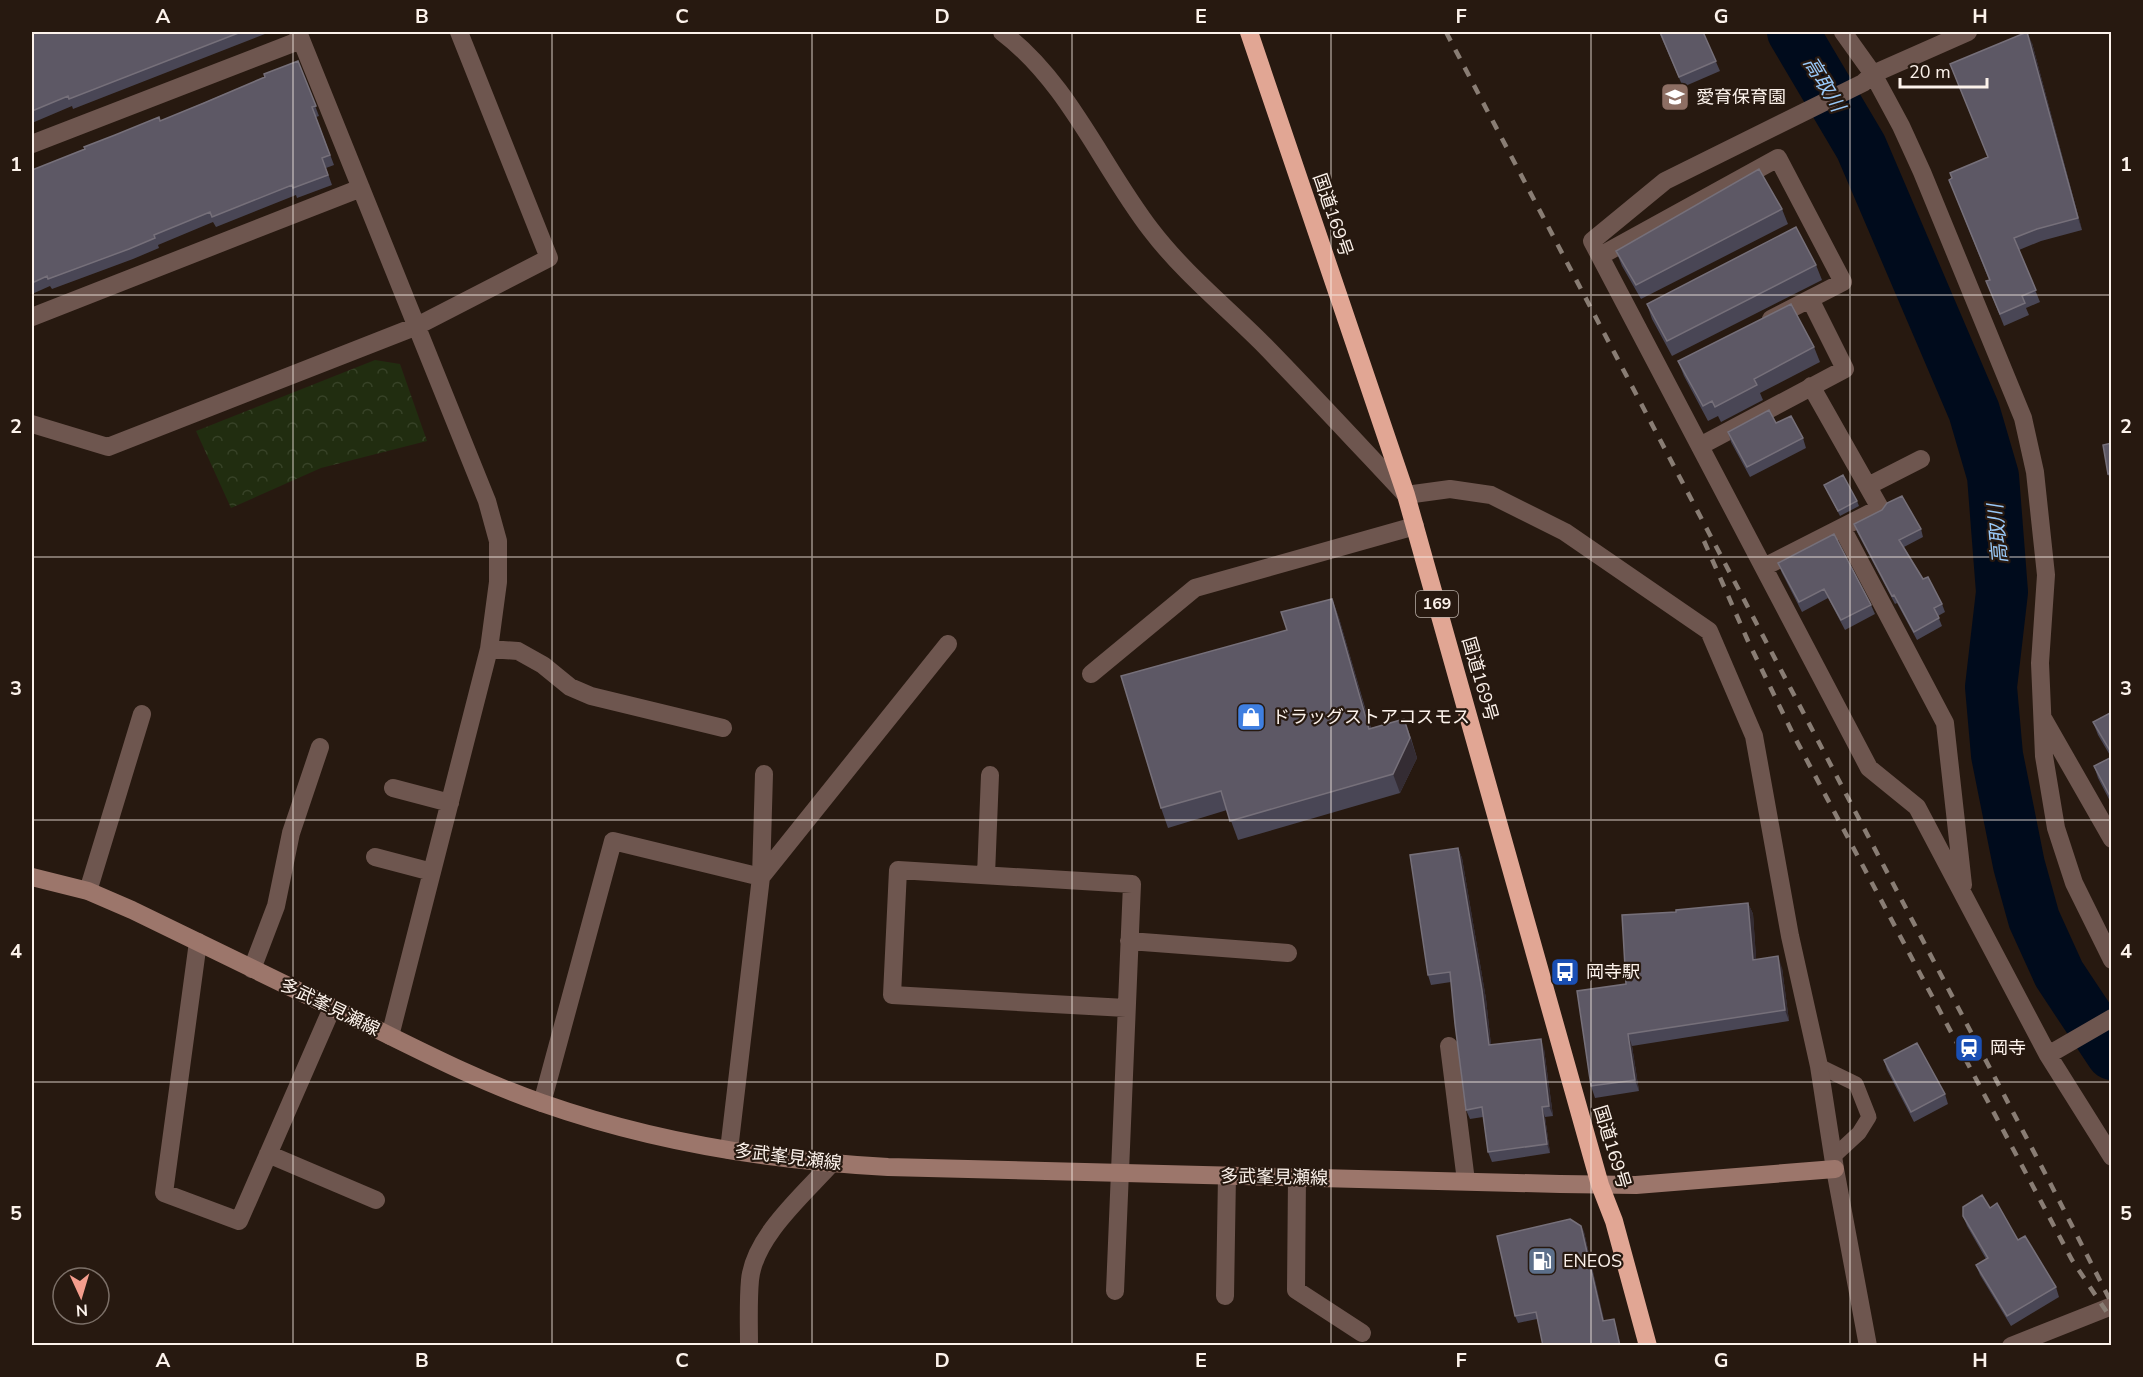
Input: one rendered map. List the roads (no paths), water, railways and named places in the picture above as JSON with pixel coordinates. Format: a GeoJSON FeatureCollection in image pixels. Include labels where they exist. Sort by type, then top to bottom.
{"type":"FeatureCollection","features":[{"type":"Feature","properties":{"kind":"highway","name":"国道169号"},"geometry":{"type":"LineString","coordinates":[[1249,32],[1406,495],[1600,1185],[1614,1221],[1648,1346]]}},
{"type":"Feature","properties":{"kind":"main road","name":"多武峯見瀬線"},"geometry":{"type":"LineString","coordinates":[[32,877],[88,891],[476,1077],[542,1103],[614,1125],[729,1150],[831,1164],[1600,1185],[1636,1185],[1834,1163]]}},
{"type":"Feature","properties":{"kind":"street"},"geometry":{"type":"LineString","coordinates":[[32,424],[108,447],[417,326],[549,258],[459,32]]}},
{"type":"Feature","properties":{"kind":"street"},"geometry":{"type":"LineString","coordinates":[[1002,32],[1019,45],[1049,76],[1158,238],[1188,273],[1262,343],[1406,495],[1450,489],[1491,495],[1565,532],[1709,631],[1754,736],[1790,936],[1819,1066],[1834,1163],[1868,1346]]}},
{"type":"Feature","properties":{"kind":"street"},"geometry":{"type":"LineString","coordinates":[[1843,32],[1868,79],[1901,126],[2023,418],[2035,472],[2046,575],[2040,663],[2044,756],[2056,828],[2074,883],[2112,960]]}},
{"type":"Feature","properties":{"kind":"street"},"geometry":{"type":"LineString","coordinates":[[1968,32],[1939,38],[1868,79],[1665,181],[1592,241],[1599,256],[1637,315],[1667,371],[1700,446],[1869,768],[1917,807],[2112,1157]]}},
{"type":"Feature","properties":{"kind":"street"},"geometry":{"type":"LineString","coordinates":[[32,144],[299,36],[417,326],[487,501],[498,541],[498,582],[489,650],[390,1036]]}},
{"type":"Feature","properties":{"kind":"street"},"geometry":{"type":"LineString","coordinates":[[1599,256],[1778,158],[1807,226],[1843,282],[1757,326]]}},
{"type":"Feature","properties":{"kind":"street"},"geometry":{"type":"LineString","coordinates":[[32,317],[361,188]]}},
{"type":"Feature","properties":{"kind":"street"},"geometry":{"type":"LineString","coordinates":[[1700,446],[1845,369],[1810,299]]}},
{"type":"Feature","properties":{"kind":"street"},"geometry":{"type":"LineString","coordinates":[[1764,567],[1880,508],[1811,386]]}},
{"type":"Feature","properties":{"kind":"street"},"geometry":{"type":"LineString","coordinates":[[1868,486],[1921,459]]}},
{"type":"Feature","properties":{"kind":"street"},"geometry":{"type":"LineString","coordinates":[[1091,674],[1196,588],[1415,526]]}},
{"type":"Feature","properties":{"kind":"street"},"geometry":{"type":"LineString","coordinates":[[1842,528],[1945,723],[1964,895]]}},
{"type":"Feature","properties":{"kind":"street"},"geometry":{"type":"LineString","coordinates":[[760,877],[948,644]]}},
{"type":"Feature","properties":{"kind":"street"},"geometry":{"type":"LineString","coordinates":[[489,650],[518,651],[543,665],[570,687],[591,696],[723,728]]}},
{"type":"Feature","properties":{"kind":"street"},"geometry":{"type":"LineString","coordinates":[[88,891],[142,714]]}},
{"type":"Feature","properties":{"kind":"street"},"geometry":{"type":"LineString","coordinates":[[2041,715],[2112,839]]}},
{"type":"Feature","properties":{"kind":"street"},"geometry":{"type":"LineString","coordinates":[[252,969],[276,906],[291,832],[320,747]]}},
{"type":"Feature","properties":{"kind":"street"},"geometry":{"type":"LineString","coordinates":[[729,1150],[760,877],[764,774]]}},
{"type":"Feature","properties":{"kind":"street"},"geometry":{"type":"LineString","coordinates":[[986,875],[990,775]]}},
{"type":"Feature","properties":{"kind":"street"},"geometry":{"type":"LineString","coordinates":[[393,788],[450,803]]}},
{"type":"Feature","properties":{"kind":"street"},"geometry":{"type":"LineString","coordinates":[[542,1103],[613,841],[760,877]]}},
{"type":"Feature","properties":{"kind":"street"},"geometry":{"type":"LineString","coordinates":[[375,856],[432,872]]}},
{"type":"Feature","properties":{"kind":"street"},"geometry":{"type":"LineString","coordinates":[[1115,1291],[1132,884],[898,870],[892,995],[1126,1008]]}},
{"type":"Feature","properties":{"kind":"street"},"geometry":{"type":"LineString","coordinates":[[1129,941],[1288,953]]}},
{"type":"Feature","properties":{"kind":"street"},"geometry":{"type":"LineString","coordinates":[[198,942],[164,1193],[239,1221],[332,1008]]}},
{"type":"Feature","properties":{"kind":"street"},"geometry":{"type":"LineString","coordinates":[[2053,1052],[2112,1018]]}},
{"type":"Feature","properties":{"kind":"street"},"geometry":{"type":"LineString","coordinates":[[1449,1046],[1466,1181]]}},
{"type":"Feature","properties":{"kind":"street"},"geometry":{"type":"LineString","coordinates":[[268,1154],[376,1200]]}},
{"type":"Feature","properties":{"kind":"street"},"geometry":{"type":"LineString","coordinates":[[749,1346],[750,1279],[758,1252],[778,1224],[831,1164]]}},
{"type":"Feature","properties":{"kind":"street"},"geometry":{"type":"LineString","coordinates":[[1225,1296],[1227,1175]]}},
{"type":"Feature","properties":{"kind":"street"},"geometry":{"type":"LineString","coordinates":[[1297,1177],[1296,1290],[1362,1333]]}},
{"type":"Feature","properties":{"kind":"street"},"geometry":{"type":"LineString","coordinates":[[2011,1346],[2112,1306]]}},
{"type":"Feature","properties":{"kind":"lane"},"geometry":{"type":"LineString","coordinates":[[1819,1066],[1856,1084],[1869,1116],[1859,1133],[1834,1163]]}},
{"type":"Feature","properties":{"kind":"waterway","name":"高取川"},"geometry":{"type":"LineString","coordinates":[[1793,32],[1861,147],[1974,411],[1993,476],[2002,592],[1991,687],[1997,755],[2019,865],[2034,919],[2059,974],[2112,1054]]}},
{"type":"Feature","properties":{"kind":"railway"},"geometry":{"type":"LineString","coordinates":[[1446,32],[2112,1304]]}},
{"type":"Feature","properties":{"kind":"railway"},"geometry":{"type":"LineString","coordinates":[[1704,541],[1748,641],[1794,736],[2072,1260],[2112,1320]]}},
{"type":"Feature","properties":{"kind":"place","name":"愛育保育園"},"geometry":{"type":"Point","coordinates":[1675,97]}},
{"type":"Feature","properties":{"kind":"place","name":"ドラッグストアコスモス"},"geometry":{"type":"Point","coordinates":[1251,717]}},
{"type":"Feature","properties":{"kind":"place","name":"岡寺駅"},"geometry":{"type":"Point","coordinates":[1565,972]}},
{"type":"Feature","properties":{"kind":"place","name":"岡寺"},"geometry":{"type":"Point","coordinates":[1969,1048]}},
{"type":"Feature","properties":{"kind":"place","name":"ENEOS"},"geometry":{"type":"Point","coordinates":[1542,1261]}}]}
